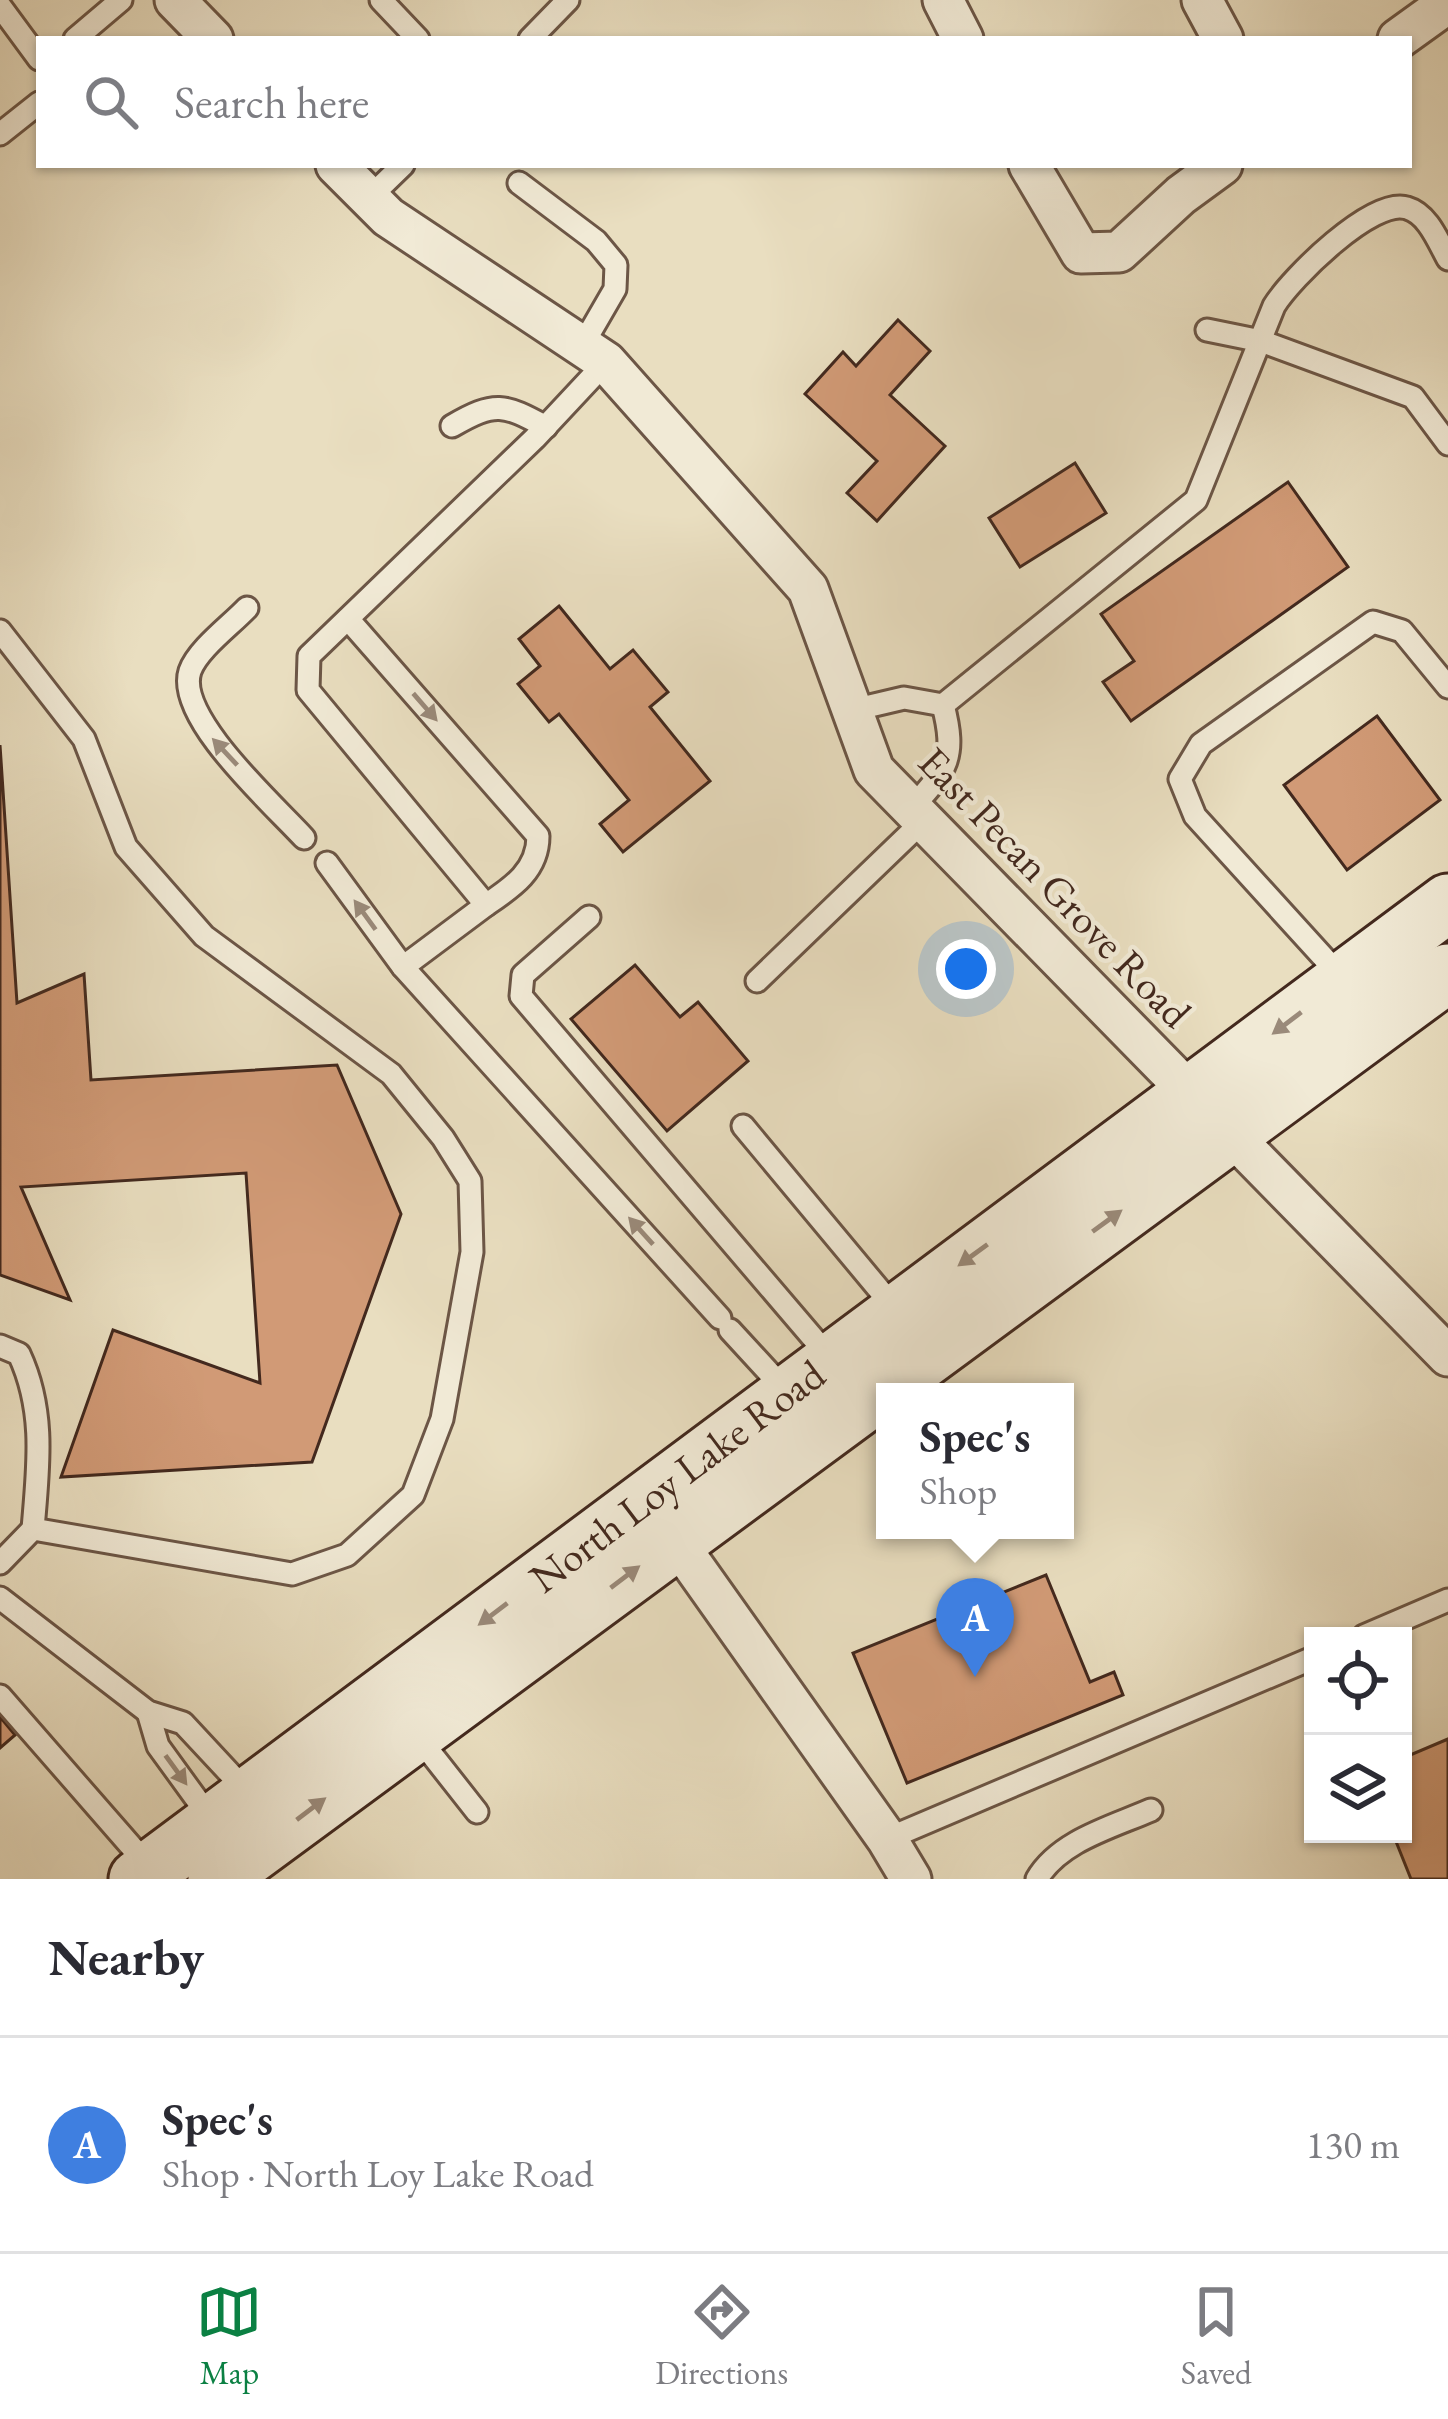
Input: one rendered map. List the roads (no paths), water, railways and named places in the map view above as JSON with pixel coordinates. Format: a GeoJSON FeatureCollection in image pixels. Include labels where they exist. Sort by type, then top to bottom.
{"type":"FeatureCollection","features":[{"type":"Feature","properties":{"kind":"main road","name":"North Loy Lake Road"},"geometry":{"type":"LineString","coordinates":[[228,1833],[1209,1114],[1344,981],[1448,903]]}},
{"type":"Feature","properties":{"kind":"main road","name":"North Loy Lake Road"},"geometry":{"type":"LineString","coordinates":[[145,1874],[415,1733],[660,1520],[809,1376],[897,1311],[1209,1114],[1448,973]]}},
{"type":"Feature","properties":{"kind":"street"},"geometry":{"type":"LineString","coordinates":[[175,0],[210,36]]}},
{"type":"Feature","properties":{"kind":"street"},"geometry":{"type":"LineString","coordinates":[[943,0],[961,36]]}},
{"type":"Feature","properties":{"kind":"street"},"geometry":{"type":"LineString","coordinates":[[1202,0],[1220,36]]}},
{"type":"Feature","properties":{"kind":"street"},"geometry":{"type":"LineString","coordinates":[[1402,36],[1448,3]]}},
{"type":"Feature","properties":{"kind":"street","name":"East Pecan Grove Road"},"geometry":{"type":"LineString","coordinates":[[340,168],[388,217],[594,354],[808,589],[874,770],[1448,1356]]}},
{"type":"Feature","properties":{"kind":"street"},"geometry":{"type":"LineString","coordinates":[[1031,168],[1081,253],[1119,252],[1180,195],[1218,168]]}},
{"type":"Feature","properties":{"kind":"street"},"geometry":{"type":"LineString","coordinates":[[660,1520],[911,1879]]}},
{"type":"Feature","properties":{"kind":"lane"},"geometry":{"type":"LineString","coordinates":[[79,36],[121,0]]}},
{"type":"Feature","properties":{"kind":"lane"},"geometry":{"type":"LineString","coordinates":[[381,0],[415,36]]}},
{"type":"Feature","properties":{"kind":"lane"},"geometry":{"type":"LineString","coordinates":[[533,36],[568,0]]}},
{"type":"Feature","properties":{"kind":"lane"},"geometry":{"type":"LineString","coordinates":[[0,6],[36,55]]}},
{"type":"Feature","properties":{"kind":"lane"},"geometry":{"type":"LineString","coordinates":[[0,134],[36,105]]}},
{"type":"Feature","properties":{"kind":"lane"},"geometry":{"type":"LineString","coordinates":[[369,198],[400,168]]}},
{"type":"Feature","properties":{"kind":"lane"},"geometry":{"type":"LineString","coordinates":[[486,904],[308,690],[309,656],[546,427],[594,354],[615,289],[616,265],[596,241],[519,183]]}},
{"type":"Feature","properties":{"kind":"lane"},"geometry":{"type":"LineString","coordinates":[[943,706],[1196,500],[1286,286],[1366,218],[1389,206],[1411,208],[1430,226],[1448,259]]}},
{"type":"Feature","properties":{"kind":"lane"},"geometry":{"type":"LineString","coordinates":[[1207,330],[1262,341],[1413,397],[1448,444]]}},
{"type":"Feature","properties":{"kind":"lane"},"geometry":{"type":"LineString","coordinates":[[452,426],[483,407],[511,407],[546,427]]}},
{"type":"Feature","properties":{"kind":"lane"},"geometry":{"type":"LineString","coordinates":[[247,608],[191,666],[186,692],[206,730],[304,838]]}},
{"type":"Feature","properties":{"kind":"lane"},"geometry":{"type":"LineString","coordinates":[[348,619],[538,836],[538,854],[517,885],[404,967]]}},
{"type":"Feature","properties":{"kind":"lane"},"geometry":{"type":"LineString","coordinates":[[1344,981],[1195,816],[1180,779],[1201,744],[1373,622],[1402,631],[1448,686]]}},
{"type":"Feature","properties":{"kind":"lane"},"geometry":{"type":"LineString","coordinates":[[0,631],[84,739],[126,848],[204,936],[391,1074],[443,1138],[470,1181],[472,1252],[442,1419],[413,1495],[347,1555],[292,1574],[34,1529]]}},
{"type":"Feature","properties":{"kind":"lane"},"geometry":{"type":"LineString","coordinates":[[853,710],[904,698],[943,706]]}},
{"type":"Feature","properties":{"kind":"lane"},"geometry":{"type":"LineString","coordinates":[[758,981],[916,815],[944,772],[952,741],[943,706]]}},
{"type":"Feature","properties":{"kind":"lane"},"geometry":{"type":"LineString","coordinates":[[327,863],[404,967],[725,1324],[809,1376]]}},
{"type":"Feature","properties":{"kind":"lane"},"geometry":{"type":"LineString","coordinates":[[589,917],[523,975],[521,995],[809,1376]]}},
{"type":"Feature","properties":{"kind":"lane"},"geometry":{"type":"LineString","coordinates":[[743,1126],[897,1311]]}},
{"type":"Feature","properties":{"kind":"lane"},"geometry":{"type":"LineString","coordinates":[[0,1346],[19,1354],[31,1379],[41,1428],[34,1529],[0,1563]]}},
{"type":"Feature","properties":{"kind":"lane"},"geometry":{"type":"LineString","coordinates":[[0,1598],[148,1712],[184,1723],[228,1833]]}},
{"type":"Feature","properties":{"kind":"lane"},"geometry":{"type":"LineString","coordinates":[[1385,1627],[1448,1600]]}},
{"type":"Feature","properties":{"kind":"lane"},"geometry":{"type":"LineString","coordinates":[[887,1839],[1304,1662]]}},
{"type":"Feature","properties":{"kind":"lane"},"geometry":{"type":"LineString","coordinates":[[0,1696],[145,1874]]}},
{"type":"Feature","properties":{"kind":"lane"},"geometry":{"type":"LineString","coordinates":[[148,1712],[158,1746],[228,1833]]}},
{"type":"Feature","properties":{"kind":"lane"},"geometry":{"type":"LineString","coordinates":[[415,1733],[477,1812]]}},
{"type":"Feature","properties":{"kind":"lane"},"geometry":{"type":"LineString","coordinates":[[1037,1879],[1045,1865],[1080,1841],[1151,1810]]}},
{"type":"Feature","properties":{"kind":"place","name":"Spec's"},"geometry":{"type":"Point","coordinates":[975,1677]}}]}
